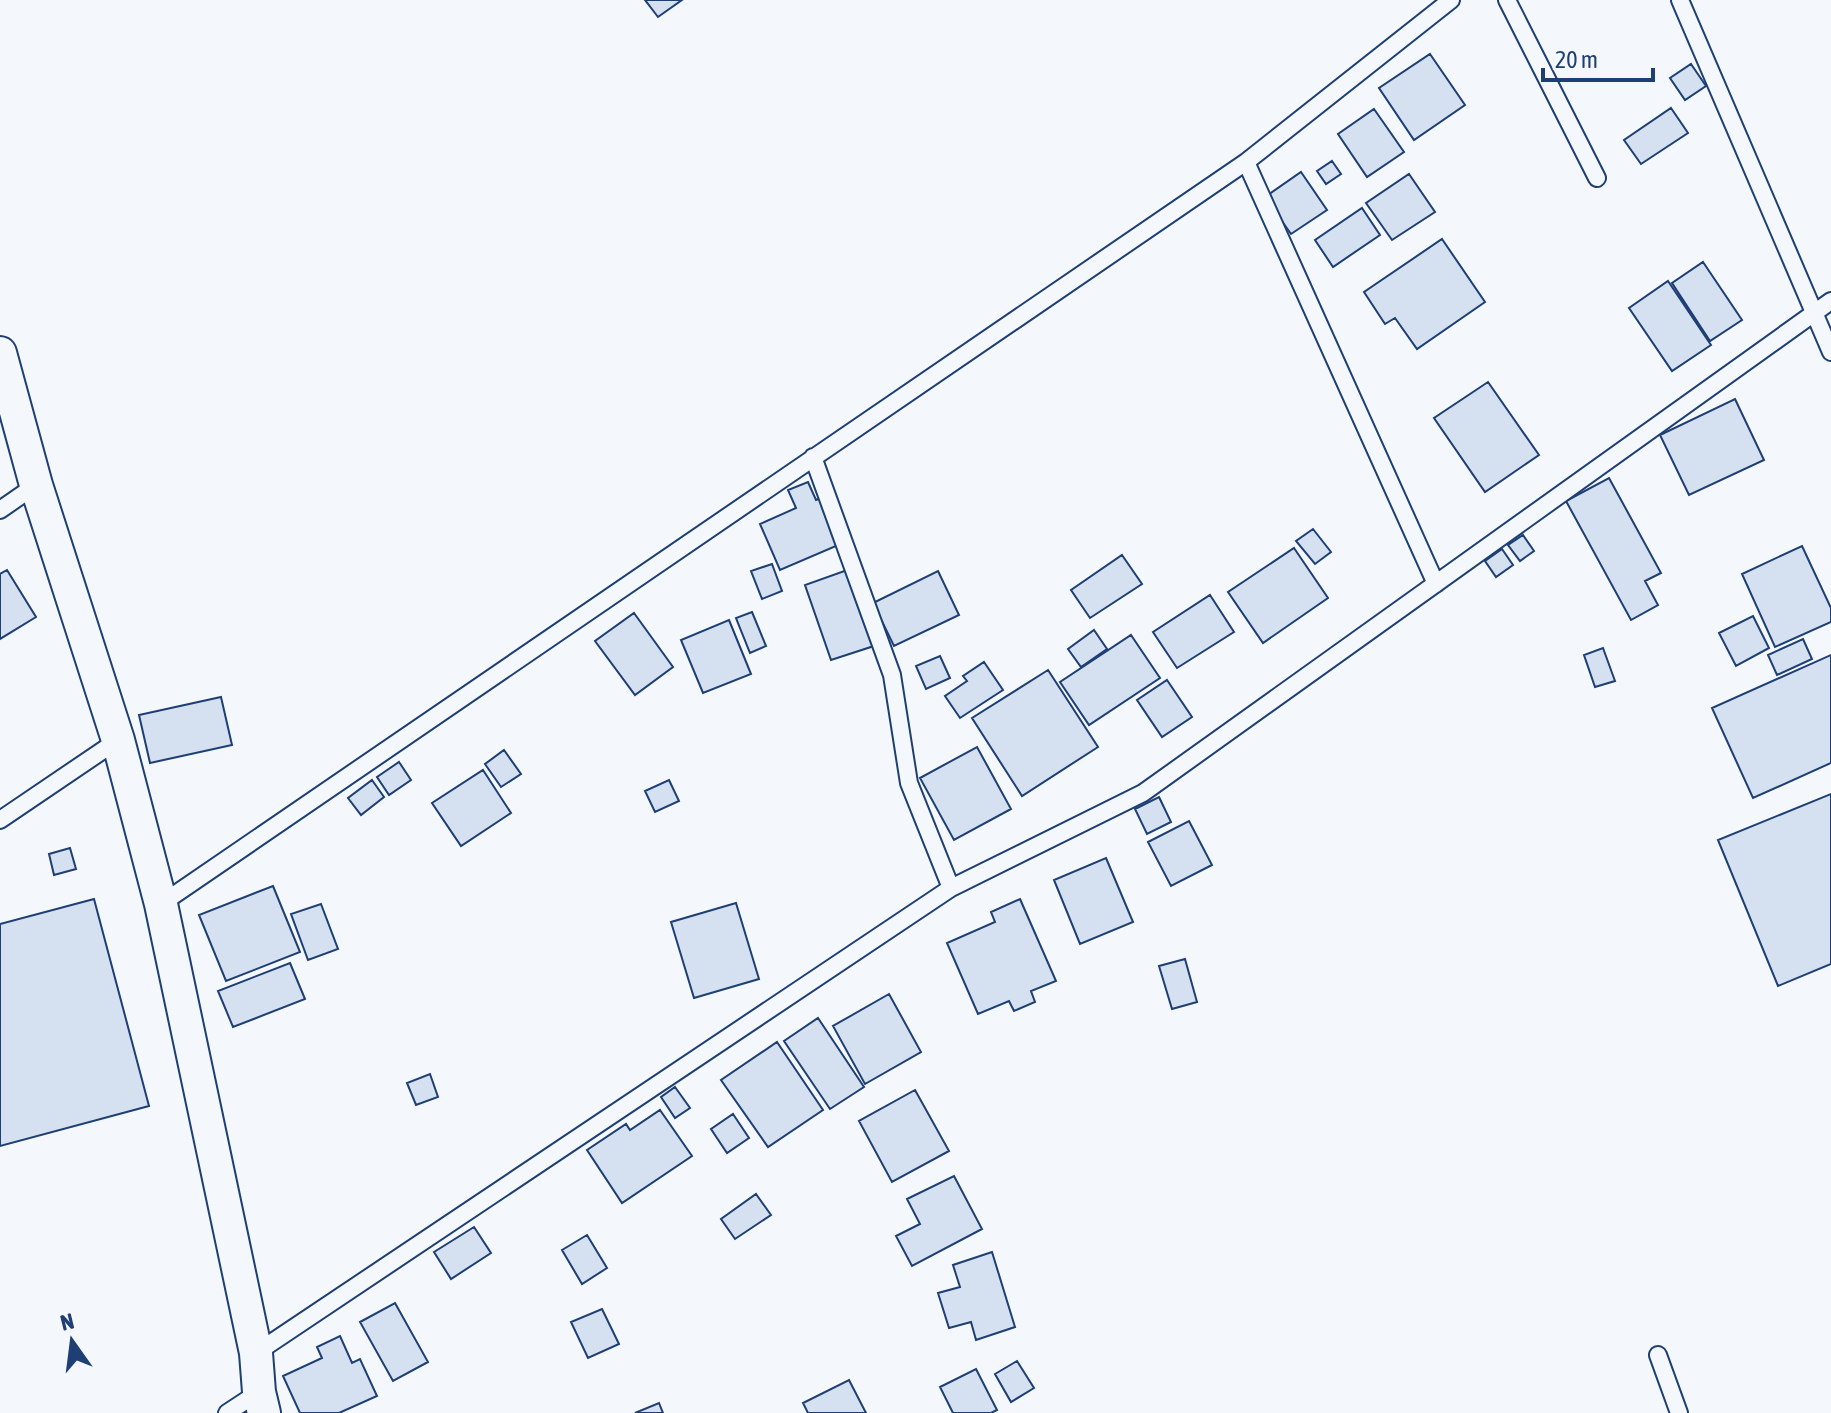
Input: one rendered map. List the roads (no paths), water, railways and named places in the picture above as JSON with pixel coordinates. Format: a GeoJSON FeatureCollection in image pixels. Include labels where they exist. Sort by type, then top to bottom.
{"type":"FeatureCollection","features":[{"type":"Feature","properties":{"kind":"street"},"geometry":{"type":"LineString","coordinates":[[0,353],[36,485],[118,740],[161,904],[256,1353],[261,1403]]}},
{"type":"Feature","properties":{"kind":"lane"},"geometry":{"type":"LineString","coordinates":[[161,904],[1246,162],[1451,0]]}},
{"type":"Feature","properties":{"kind":"lane"},"geometry":{"type":"LineString","coordinates":[[1507,0],[1597,178]]}},
{"type":"Feature","properties":{"kind":"lane"},"geometry":{"type":"LineString","coordinates":[[1680,0],[1831,352]]}},
{"type":"Feature","properties":{"kind":"lane"},"geometry":{"type":"LineString","coordinates":[[1246,162],[1436,584]]}},
{"type":"Feature","properties":{"kind":"lane"},"geometry":{"type":"LineString","coordinates":[[256,1353],[951,888],[1143,793],[1831,301]]}},
{"type":"Feature","properties":{"kind":"lane"},"geometry":{"type":"LineString","coordinates":[[813,457],[892,675],[909,783],[951,888]]}},
{"type":"Feature","properties":{"kind":"lane"},"geometry":{"type":"LineString","coordinates":[[0,510],[36,485]]}},
{"type":"Feature","properties":{"kind":"lane"},"geometry":{"type":"LineString","coordinates":[[0,820],[118,740]]}},
{"type":"Feature","properties":{"kind":"lane"},"geometry":{"type":"LineString","coordinates":[[1658,1355],[1679,1413]]}},
{"type":"Feature","properties":{"kind":"lane"},"geometry":{"type":"LineString","coordinates":[[227,1413],[261,1403]]}}]}
